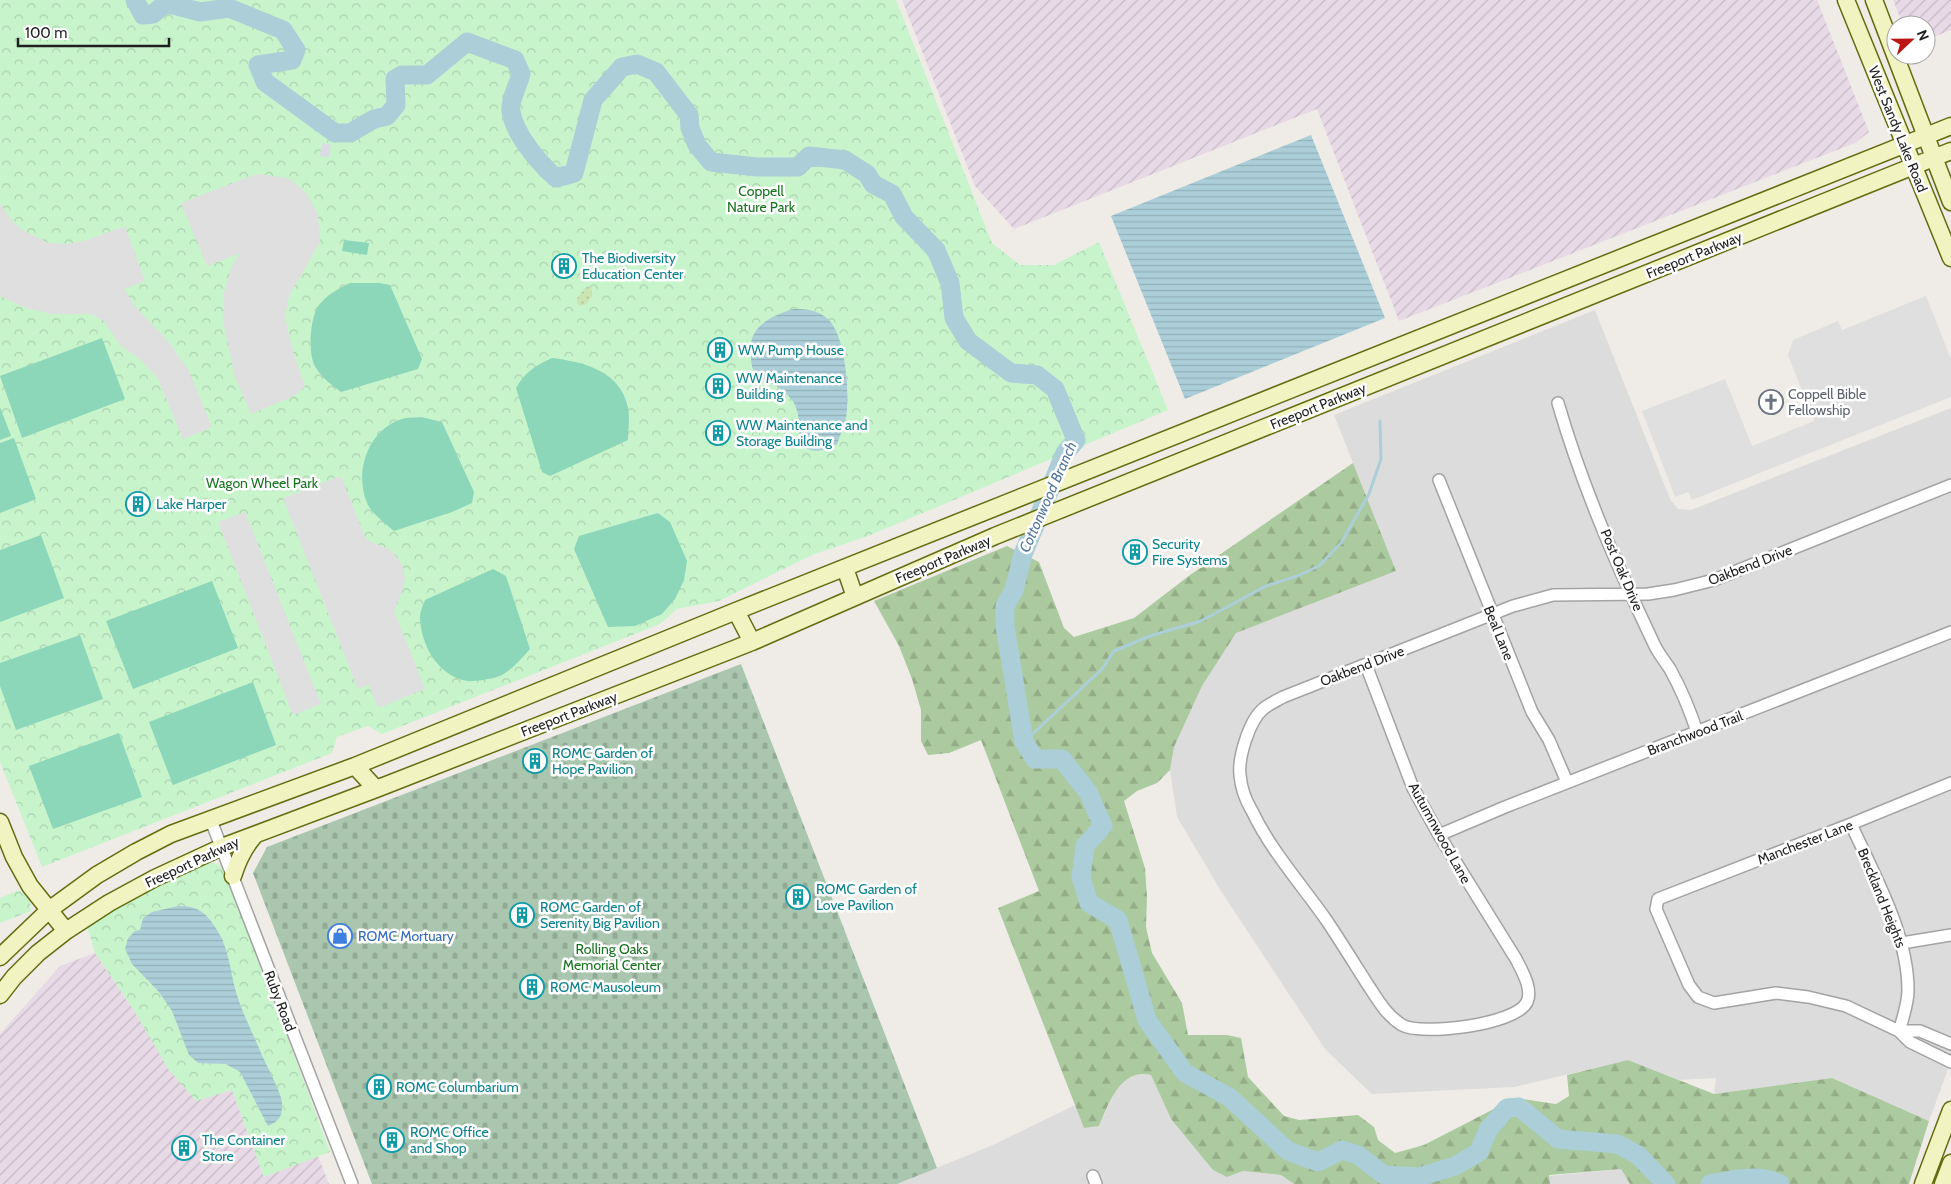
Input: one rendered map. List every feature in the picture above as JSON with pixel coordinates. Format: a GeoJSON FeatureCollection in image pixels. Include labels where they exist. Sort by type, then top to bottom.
{"type":"FeatureCollection","features":[{"type":"Feature","properties":{"kind":"main road","name":"West Sandy Lake Road"},"geometry":{"type":"LineString","coordinates":[[1846,0],[1951,258]]}},
{"type":"Feature","properties":{"kind":"main road","name":"West Sandy Lake Road"},"geometry":{"type":"LineString","coordinates":[[1874,0],[1951,202]]}},
{"type":"Feature","properties":{"kind":"main road"},"geometry":{"type":"LineString","coordinates":[[1925,135],[1951,126]]}},
{"type":"Feature","properties":{"kind":"main road","name":"Freeport Parkway"},"geometry":{"type":"LineString","coordinates":[[0,957],[49,910],[96,875],[171,834],[354,766],[1925,135]]}},
{"type":"Feature","properties":{"kind":"main road"},"geometry":{"type":"LineString","coordinates":[[1934,158],[1951,152]]}},
{"type":"Feature","properties":{"kind":"main road","name":"Freeport Parkway"},"geometry":{"type":"LineString","coordinates":[[0,995],[38,953],[66,931],[109,903],[155,878],[222,847],[376,790],[752,642],[995,536],[1934,158]]}},
{"type":"Feature","properties":{"kind":"main road"},"geometry":{"type":"LineString","coordinates":[[1737,210],[1746,234]]}},
{"type":"Feature","properties":{"kind":"main road"},"geometry":{"type":"LineString","coordinates":[[1593,268],[1602,292]]}},
{"type":"Feature","properties":{"kind":"main road"},"geometry":{"type":"LineString","coordinates":[[1443,328],[1452,352]]}},
{"type":"Feature","properties":{"kind":"main road"},"geometry":{"type":"LineString","coordinates":[[845,568],[855,597]]}},
{"type":"Feature","properties":{"kind":"main road"},"geometry":{"type":"LineString","coordinates":[[736,611],[752,642]]}},
{"type":"Feature","properties":{"kind":"main road"},"geometry":{"type":"LineString","coordinates":[[371,759],[376,790]]}},
{"type":"Feature","properties":{"kind":"main road"},"geometry":{"type":"LineString","coordinates":[[354,766],[376,790]]}},
{"type":"Feature","properties":{"kind":"main road"},"geometry":{"type":"LineString","coordinates":[[0,822],[20,869],[30,886],[66,931]]}},
{"type":"Feature","properties":{"kind":"main road"},"geometry":{"type":"LineString","coordinates":[[233,876],[246,845],[256,834]]}},
{"type":"Feature","properties":{"kind":"main road"},"geometry":{"type":"LineString","coordinates":[[1923,1184],[1951,1110]]}},
{"type":"Feature","properties":{"kind":"main road"},"geometry":{"type":"LineString","coordinates":[[1943,1184],[1951,1164]]}},
{"type":"Feature","properties":{"kind":"street","name":"Post Oak Drive"},"geometry":{"type":"LineString","coordinates":[[1558,403],[1571,447],[1631,594],[1658,653],[1669,668],[1689,708],[1698,732]]}},
{"type":"Feature","properties":{"kind":"street","name":"Beal Lane"},"geometry":{"type":"LineString","coordinates":[[1439,480],[1532,712],[1559,760],[1567,782]]}},
{"type":"Feature","properties":{"kind":"street","name":"Oakbend Drive"},"geometry":{"type":"LineString","coordinates":[[1529,994],[1526,1004],[1515,1013],[1499,1020],[1482,1024],[1436,1029],[1416,1029],[1404,1026],[1387,1013],[1252,812],[1240,775],[1240,759],[1253,724],[1262,710],[1283,697],[1513,606],[1553,594],[1648,594],[1714,580],[1951,485]]}},
{"type":"Feature","properties":{"kind":"street","name":"Branchwood Trail"},"geometry":{"type":"LineString","coordinates":[[1439,835],[1567,782],[1951,632]]}},
{"type":"Feature","properties":{"kind":"street","name":"Autumnwood Lane"},"geometry":{"type":"LineString","coordinates":[[1366,665],[1413,788],[1439,835],[1516,959],[1524,975],[1529,994]]}},
{"type":"Feature","properties":{"kind":"street","name":"Manchester Lane"},"geometry":{"type":"LineString","coordinates":[[1899,1031],[1846,1006],[1808,997],[1776,993],[1714,1003],[1698,997],[1689,985],[1656,909],[1658,899],[1852,824],[1951,783]]}},
{"type":"Feature","properties":{"kind":"street","name":"Ruby Road"},"geometry":{"type":"LineString","coordinates":[[210,818],[352,1184]]}},
{"type":"Feature","properties":{"kind":"street","name":"Breckland Heights"},"geometry":{"type":"LineString","coordinates":[[1852,824],[1902,943],[1908,990],[1907,1004],[1899,1031]]}},
{"type":"Feature","properties":{"kind":"street"},"geometry":{"type":"LineString","coordinates":[[1902,943],[1951,935]]}},
{"type":"Feature","properties":{"kind":"street"},"geometry":{"type":"LineString","coordinates":[[1899,1031],[1920,1031],[1951,1044]]}},
{"type":"Feature","properties":{"kind":"street"},"geometry":{"type":"LineString","coordinates":[[1899,1031],[1910,1042],[1951,1062]]}},
{"type":"Feature","properties":{"kind":"shaded area"},"geometry":{"type":"Polygon","coordinates":[[[902,0],[1817,0],[1869,132],[1855,143],[1399,321],[1317,109],[1014,229],[975,186],[902,0]]]}},
{"type":"Feature","properties":{"kind":"shaded area"},"geometry":{"type":"Polygon","coordinates":[[[1893,0],[1951,0],[1951,30],[1936,36],[1936,15],[1899,15],[1893,0]]]}},
{"type":"Feature","properties":{"kind":"shaded area"},"geometry":{"type":"Polygon","coordinates":[[[322,143],[331,145],[329,157],[320,156],[322,143]]]}},
{"type":"Feature","properties":{"kind":"shaded area"},"geometry":{"type":"Polygon","coordinates":[[[262,174],[290,179],[307,194],[318,214],[320,242],[289,296],[285,317],[292,348],[305,387],[292,397],[251,414],[235,377],[223,321],[224,292],[232,265],[240,253],[207,266],[181,203],[254,175],[262,174]]]}},
{"type":"Feature","properties":{"kind":"shaded area"},"geometry":{"type":"Polygon","coordinates":[[[0,204],[12,221],[22,230],[49,243],[68,244],[87,240],[125,226],[145,281],[124,289],[135,306],[167,340],[188,369],[212,427],[183,439],[158,379],[141,360],[120,345],[104,321],[91,314],[52,314],[26,308],[0,296],[0,204]]]}},
{"type":"Feature","properties":{"kind":"shaded area"},"geometry":{"type":"Polygon","coordinates":[[[1926,296],[1951,359],[1951,397],[1692,500],[1688,492],[1675,497],[1642,411],[1725,379],[1752,446],[1814,421],[1788,355],[1793,340],[1838,321],[1842,330],[1926,296]]]}},
{"type":"Feature","properties":{"kind":"shaded area"},"geometry":{"type":"Polygon","coordinates":[[[1595,310],[1670,499],[1678,509],[1691,510],[1951,408],[1951,1061],[1929,1121],[1832,1078],[1714,1094],[1716,1078],[1679,1080],[1628,1060],[1514,1087],[1372,1094],[1325,1049],[1221,891],[1177,817],[1170,770],[1174,747],[1202,686],[1236,632],[1396,571],[1334,415],[1595,310]]]}},
{"type":"Feature","properties":{"kind":"shaded area"},"geometry":{"type":"Polygon","coordinates":[[[341,476],[365,537],[371,542],[389,549],[403,567],[405,578],[403,589],[394,611],[425,689],[378,708],[369,685],[358,689],[283,498],[341,476]]]}},
{"type":"Feature","properties":{"kind":"shaded area"},"geometry":{"type":"Polygon","coordinates":[[[245,512],[321,704],[293,715],[218,522],[245,512]]]}},
{"type":"Feature","properties":{"kind":"shaded area"},"geometry":{"type":"Polygon","coordinates":[[[95,953],[133,1009],[232,1090],[264,1177],[318,1156],[329,1184],[0,1184],[0,1034],[60,966],[95,953]]]}},
{"type":"Feature","properties":{"kind":"shaded area"},"geometry":{"type":"Polygon","coordinates":[[[1141,1073],[1151,1075],[1171,1119],[1227,1177],[1243,1171],[1281,1175],[1294,1184],[897,1184],[993,1145],[1075,1105],[1084,1127],[1099,1126],[1116,1090],[1126,1079],[1141,1073]]]}},
{"type":"Feature","properties":{"kind":"shaded area"},"geometry":{"type":"Polygon","coordinates":[[[1621,1169],[1630,1184],[1550,1184],[1549,1176],[1621,1169]]]}},
{"type":"Feature","properties":{"kind":"green space"},"geometry":{"type":"Polygon","coordinates":[[[0,0],[896,0],[992,243],[1020,265],[1054,265],[1099,242],[1168,410],[868,536],[812,555],[719,601],[677,609],[660,624],[382,734],[368,726],[337,737],[332,753],[42,867],[0,762],[0,0]]]}},
{"type":"Feature","properties":{"kind":"green space"},"geometry":{"type":"Polygon","coordinates":[[[344,240],[369,243],[367,255],[342,251],[344,240]]]}},
{"type":"Feature","properties":{"kind":"green space"},"geometry":{"type":"Polygon","coordinates":[[[350,283],[390,285],[422,359],[418,369],[341,392],[318,372],[311,354],[313,318],[322,301],[350,283]]]}},
{"type":"Feature","properties":{"kind":"green space"},"geometry":{"type":"Polygon","coordinates":[[[589,286],[592,290],[592,296],[586,304],[580,306],[577,303],[577,299],[585,288],[589,286]]]}},
{"type":"Feature","properties":{"kind":"green space"},"geometry":{"type":"Polygon","coordinates":[[[102,338],[125,399],[22,438],[0,376],[102,338]]]}},
{"type":"Feature","properties":{"kind":"green space"},"geometry":{"type":"Polygon","coordinates":[[[552,358],[588,366],[609,377],[618,385],[624,395],[629,420],[628,440],[550,476],[542,472],[516,388],[531,370],[552,358]]]}},
{"type":"Feature","properties":{"kind":"green space"},"geometry":{"type":"Polygon","coordinates":[[[0,407],[11,436],[0,440],[0,407]]]}},
{"type":"Feature","properties":{"kind":"green space"},"geometry":{"type":"Polygon","coordinates":[[[421,417],[442,422],[474,492],[472,503],[452,512],[394,531],[375,515],[367,503],[363,491],[363,465],[367,453],[380,432],[390,424],[402,419],[421,417]]]}},
{"type":"Feature","properties":{"kind":"green space"},"geometry":{"type":"Polygon","coordinates":[[[14,438],[36,499],[0,513],[0,443],[14,438]]]}},
{"type":"Feature","properties":{"kind":"green space"},"geometry":{"type":"Polygon","coordinates":[[[1353,463],[1396,571],[1236,633],[1202,686],[1174,747],[1170,770],[1157,783],[1137,791],[1124,801],[1145,868],[1147,897],[1146,927],[1152,953],[1182,1003],[1188,1035],[1227,1035],[1241,1038],[1248,1077],[1284,1116],[1299,1120],[1358,1115],[1374,1127],[1378,1140],[1395,1153],[1424,1145],[1515,1098],[1556,1104],[1569,1096],[1567,1075],[1628,1060],[1714,1094],[1832,1078],[1929,1121],[1909,1184],[1630,1184],[1621,1169],[1549,1175],[1550,1184],[1294,1184],[1281,1175],[1243,1171],[1227,1177],[1213,1170],[1171,1119],[1151,1075],[1140,1074],[1131,1077],[1117,1090],[1099,1126],[1084,1128],[998,908],[1039,891],[981,740],[949,753],[928,755],[921,741],[921,710],[912,679],[899,646],[874,601],[1007,546],[1039,562],[1064,628],[1074,637],[1134,618],[1190,575],[1353,463]]]}},
{"type":"Feature","properties":{"kind":"green space"},"geometry":{"type":"Polygon","coordinates":[[[658,513],[670,522],[687,561],[684,580],[675,599],[662,614],[635,626],[608,627],[574,549],[579,536],[658,513]]]}},
{"type":"Feature","properties":{"kind":"green space"},"geometry":{"type":"Polygon","coordinates":[[[41,535],[64,598],[0,622],[0,550],[41,535]]]}},
{"type":"Feature","properties":{"kind":"green space"},"geometry":{"type":"Polygon","coordinates":[[[493,569],[506,576],[530,649],[505,673],[494,678],[467,681],[448,673],[433,658],[424,639],[420,613],[425,600],[493,569]]]}},
{"type":"Feature","properties":{"kind":"green space"},"geometry":{"type":"Polygon","coordinates":[[[212,581],[238,648],[133,689],[106,621],[212,581]]]}},
{"type":"Feature","properties":{"kind":"green space"},"geometry":{"type":"Polygon","coordinates":[[[80,635],[103,699],[16,730],[0,686],[0,663],[80,635]]]}},
{"type":"Feature","properties":{"kind":"green space","name":"Rolling Oaks Memorial Center"},"geometry":{"type":"Polygon","coordinates":[[[741,664],[937,1168],[897,1184],[372,1184],[253,873],[267,847],[741,664]]]}},
{"type":"Feature","properties":{"kind":"green space"},"geometry":{"type":"Polygon","coordinates":[[[253,682],[276,745],[173,785],[149,722],[253,682]]]}},
{"type":"Feature","properties":{"kind":"green space"},"geometry":{"type":"Polygon","coordinates":[[[119,733],[142,797],[53,829],[29,766],[119,733]]]}},
{"type":"Feature","properties":{"kind":"green space"},"geometry":{"type":"Polygon","coordinates":[[[208,863],[219,865],[229,878],[330,1152],[264,1177],[232,1090],[196,1101],[169,1070],[133,1009],[95,953],[87,926],[137,894],[155,888],[208,863]]]}},
{"type":"Feature","properties":{"kind":"green space"},"geometry":{"type":"Polygon","coordinates":[[[19,890],[30,900],[31,911],[0,923],[0,898],[19,890]]]}},
{"type":"Feature","properties":{"kind":"water"},"geometry":{"type":"Polygon","coordinates":[[[1311,135],[1385,318],[1185,399],[1111,216],[1311,135]]]}},
{"type":"Feature","properties":{"kind":"water"},"geometry":{"type":"Polygon","coordinates":[[[793,309],[817,312],[829,320],[835,328],[843,353],[847,381],[846,418],[837,444],[818,451],[810,450],[800,444],[796,408],[789,396],[757,376],[752,365],[750,348],[756,331],[767,320],[793,309]]]}},
{"type":"Feature","properties":{"kind":"water"},"geometry":{"type":"Polygon","coordinates":[[[178,906],[195,908],[204,913],[215,927],[223,942],[241,1008],[282,1102],[280,1117],[268,1126],[240,1072],[226,1064],[198,1063],[189,1055],[172,1011],[159,992],[132,964],[125,949],[128,938],[135,931],[140,930],[143,918],[152,912],[178,906]]]}},
{"type":"Feature","properties":{"kind":"waterway","name":"Cottonwood Branch"},"geometry":{"type":"LineString","coordinates":[[135,0],[143,15],[153,14],[166,3],[200,12],[229,8],[283,30],[296,50],[292,60],[258,65],[265,82],[335,133],[350,133],[374,119],[387,116],[396,105],[395,79],[402,75],[427,75],[467,42],[515,60],[521,74],[511,103],[513,120],[528,148],[556,178],[574,173],[593,100],[622,67],[637,64],[656,72],[689,115],[690,128],[697,145],[711,162],[757,167],[798,167],[809,156],[845,160],[867,174],[873,184],[892,194],[904,217],[936,250],[950,283],[954,318],[968,341],[1011,373],[1037,375],[1055,389],[1076,440],[1065,453],[1023,554],[1014,590],[1005,606],[1005,626],[1024,742],[1035,759],[1062,759],[1088,792],[1103,826],[1085,846],[1081,877],[1089,903],[1118,920],[1147,1020],[1185,1073],[1229,1097],[1288,1151],[1318,1162],[1342,1150],[1358,1155],[1384,1175],[1419,1177],[1455,1166],[1479,1152],[1488,1130],[1507,1108],[1519,1107],[1558,1139],[1617,1144],[1638,1155],[1666,1184]]}},
{"type":"Feature","properties":{"kind":"waterway"},"geometry":{"type":"LineString","coordinates":[[1024,742],[1102,669],[1114,651],[1150,636],[1201,621],[1266,586],[1297,576],[1319,566],[1341,543],[1369,494],[1381,459],[1380,421]]}},
{"type":"Feature","properties":{"kind":"waterway","name":"Cottonwood Branch"},"geometry":{"type":"LineString","coordinates":[[1710,1184],[1754,1178],[1780,1184]]}},
{"type":"Feature","properties":{"kind":"place","name":"The Biodiversity Education Center"},"geometry":{"type":"Point","coordinates":[564,266]}},
{"type":"Feature","properties":{"kind":"place","name":"WW Pump House"},"geometry":{"type":"Point","coordinates":[720,350]}},
{"type":"Feature","properties":{"kind":"place","name":"WW Maintenance Building"},"geometry":{"type":"Point","coordinates":[718,386]}},
{"type":"Feature","properties":{"kind":"place","name":"Coppell Bible Fellowship"},"geometry":{"type":"Point","coordinates":[1771,402]}},
{"type":"Feature","properties":{"kind":"place","name":"WW Maintenance and Storage Building"},"geometry":{"type":"Point","coordinates":[718,433]}},
{"type":"Feature","properties":{"kind":"place","name":"Lake Harper"},"geometry":{"type":"Point","coordinates":[138,504]}},
{"type":"Feature","properties":{"kind":"place","name":"Security Fire Systems"},"geometry":{"type":"Point","coordinates":[1135,552]}},
{"type":"Feature","properties":{"kind":"place","name":"ROMC Garden of Hope Pavilion"},"geometry":{"type":"Point","coordinates":[535,761]}},
{"type":"Feature","properties":{"kind":"place","name":"ROMC Garden of Love Pavilion"},"geometry":{"type":"Point","coordinates":[798,897]}},
{"type":"Feature","properties":{"kind":"place","name":"ROMC Garden of Serenity Big Pavilion"},"geometry":{"type":"Point","coordinates":[522,915]}},
{"type":"Feature","properties":{"kind":"place","name":"ROMC Mortuary"},"geometry":{"type":"Point","coordinates":[340,936]}},
{"type":"Feature","properties":{"kind":"place","name":"ROMC Mausoleum"},"geometry":{"type":"Point","coordinates":[532,987]}},
{"type":"Feature","properties":{"kind":"place","name":"ROMC Columbarium"},"geometry":{"type":"Point","coordinates":[379,1087]}},
{"type":"Feature","properties":{"kind":"place","name":"ROMC Office and Shop"},"geometry":{"type":"Point","coordinates":[392,1140]}},
{"type":"Feature","properties":{"kind":"place","name":"The Container Store"},"geometry":{"type":"Point","coordinates":[184,1148]}},
{"type":"Feature","properties":{"kind":"park label","name":"Coppell Nature Park"},"geometry":{"type":"Point","coordinates":[761,200]}},
{"type":"Feature","properties":{"kind":"park label","name":"Wagon Wheel Park"},"geometry":{"type":"Point","coordinates":[262,483]}}]}
